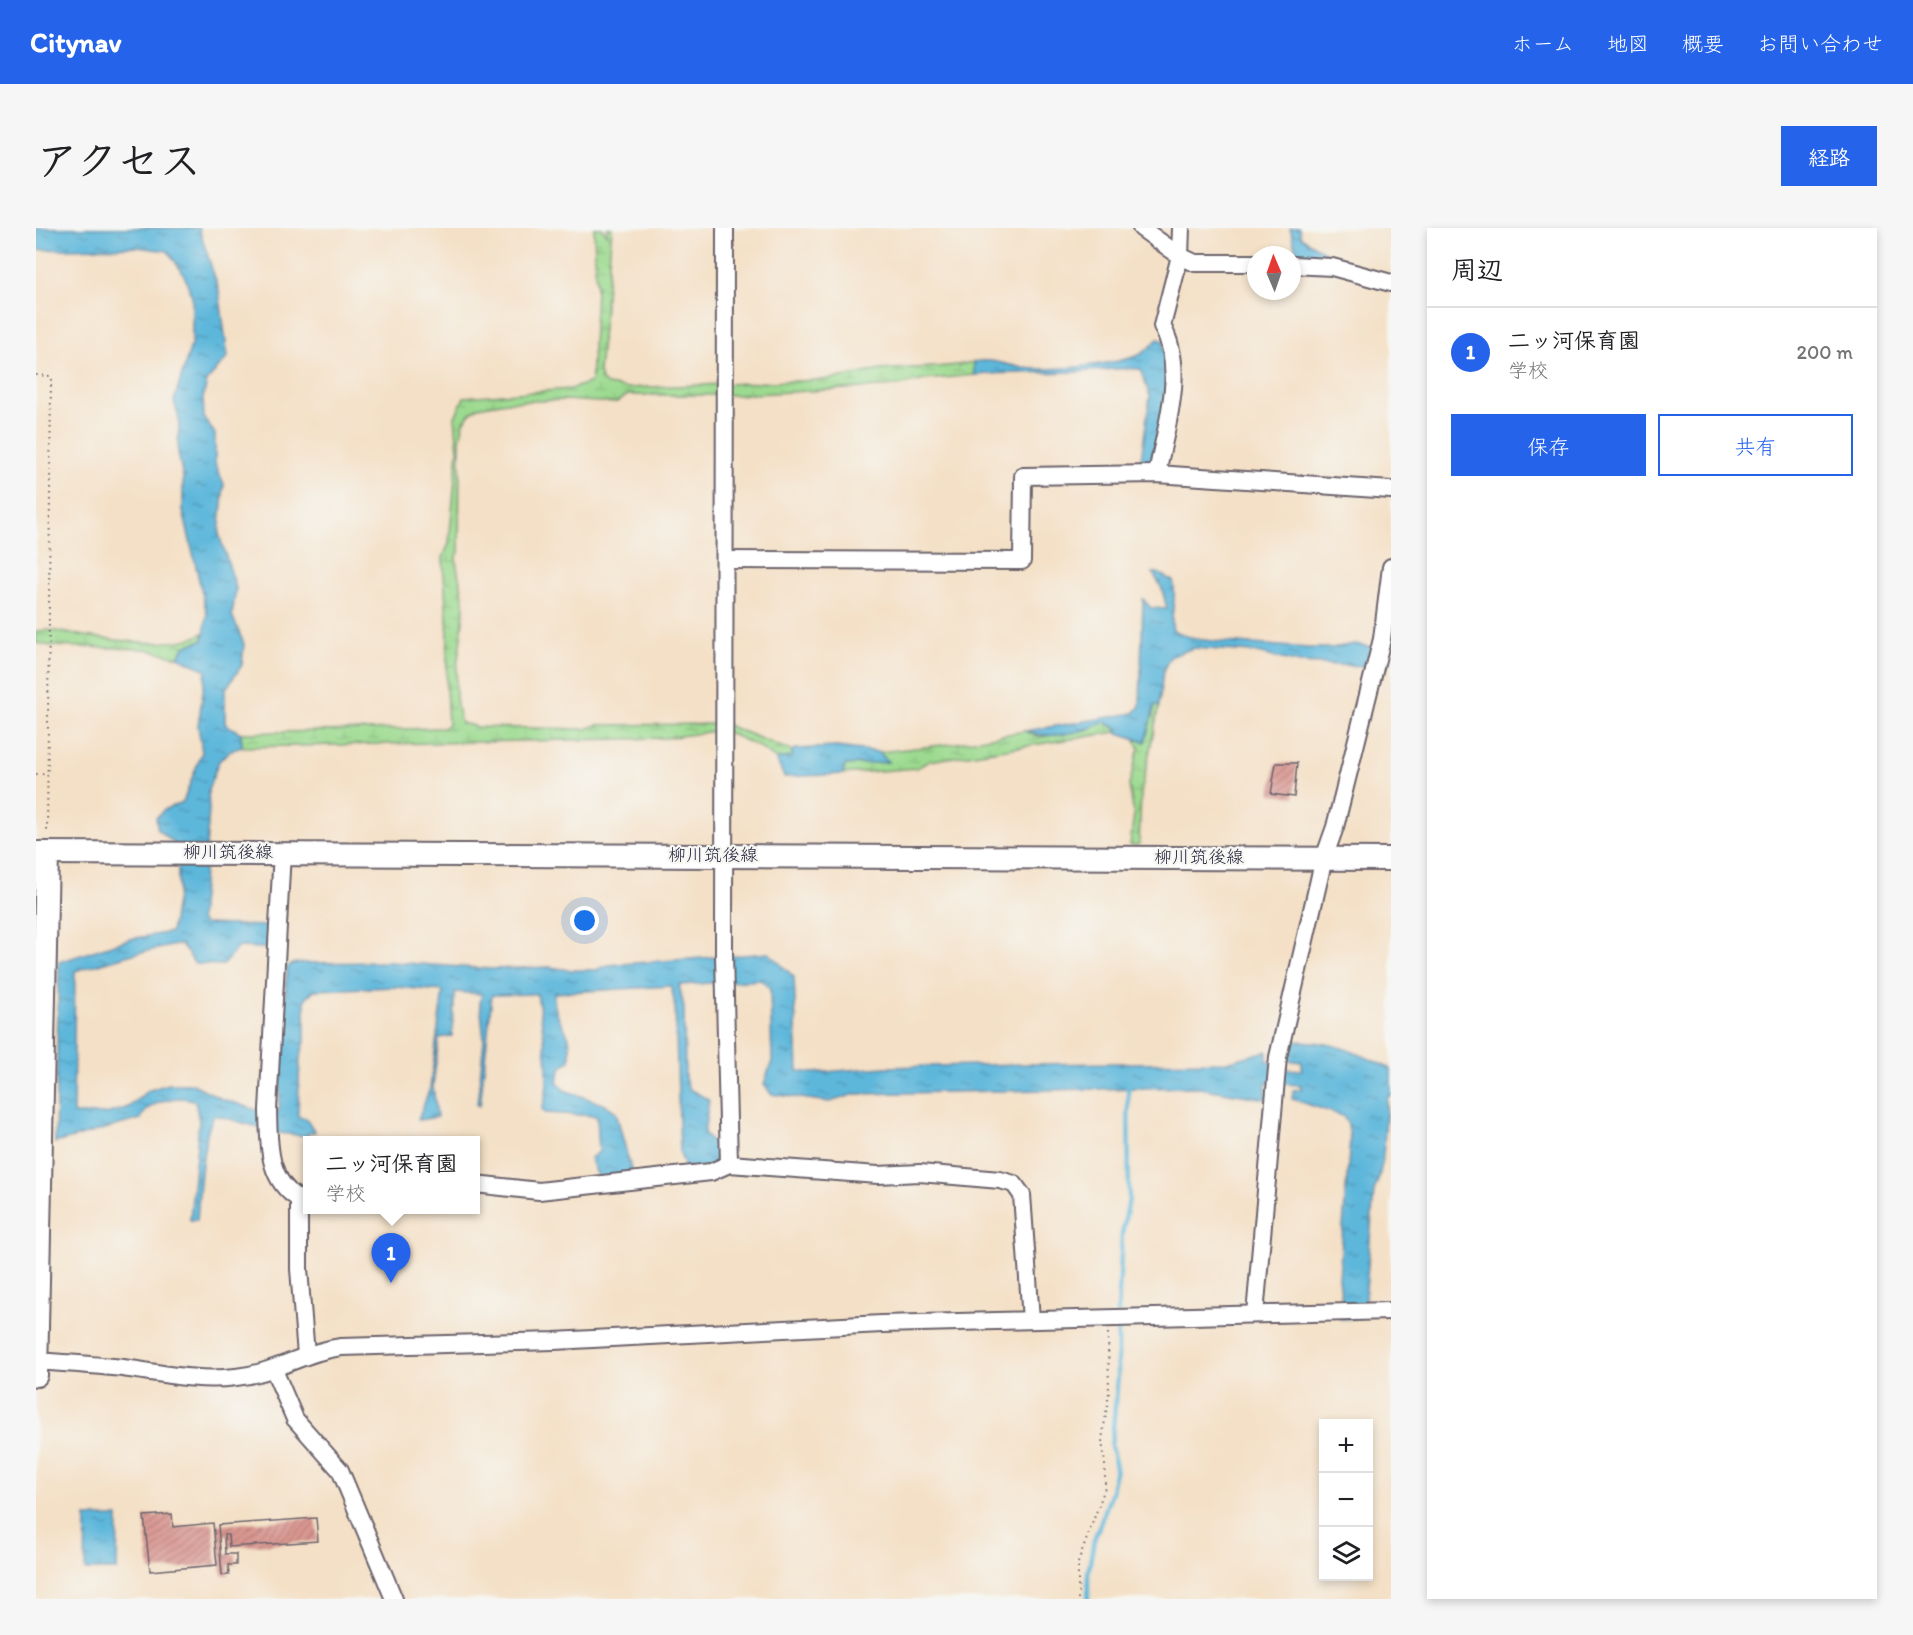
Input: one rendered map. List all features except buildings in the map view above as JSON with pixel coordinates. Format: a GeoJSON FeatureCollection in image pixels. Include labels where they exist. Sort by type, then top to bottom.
{"type":"FeatureCollection","features":[{"type":"Feature","properties":{"kind":"main road","name":"柳川筑後線"},"geometry":{"type":"LineString","coordinates":[[41,853],[169,851],[1391,858]]}},
{"type":"Feature","properties":{"kind":"main road"},"geometry":{"type":"LineString","coordinates":[[36,1375],[42,1103],[41,853]]}},
{"type":"Feature","properties":{"kind":"street"},"geometry":{"type":"LineString","coordinates":[[725,228],[723,855],[729,1164]]}},
{"type":"Feature","properties":{"kind":"street"},"geometry":{"type":"LineString","coordinates":[[1141,228],[1180,256],[1195,263],[1247,263]]}},
{"type":"Feature","properties":{"kind":"street"},"geometry":{"type":"LineString","coordinates":[[1157,474],[1176,369],[1162,326],[1180,256],[1181,228]]}},
{"type":"Feature","properties":{"kind":"street"},"geometry":{"type":"LineString","coordinates":[[1301,265],[1332,267],[1391,283]]}},
{"type":"Feature","properties":{"kind":"street"},"geometry":{"type":"LineString","coordinates":[[724,560],[1022,561],[1023,476],[1157,474],[1391,490]]}},
{"type":"Feature","properties":{"kind":"street"},"geometry":{"type":"LineString","coordinates":[[1256,1314],[1278,1058],[1324,858],[1335,827],[1377,661],[1391,567]]}},
{"type":"Feature","properties":{"kind":"street"},"geometry":{"type":"LineString","coordinates":[[282,852],[268,1110],[269,1139],[279,1183],[303,1199],[299,1269],[301,1359]]}},
{"type":"Feature","properties":{"kind":"street"},"geometry":{"type":"LineString","coordinates":[[480,1185],[539,1191],[711,1172],[729,1164],[878,1175],[920,1173],[1000,1180],[1014,1184],[1022,1195],[1031,1320]]}},
{"type":"Feature","properties":{"kind":"street"},"geometry":{"type":"LineString","coordinates":[[36,1361],[123,1368],[190,1378],[233,1378],[276,1370],[316,1350],[340,1347],[554,1341],[882,1324],[1391,1311]]}},
{"type":"Feature","properties":{"kind":"street"},"geometry":{"type":"LineString","coordinates":[[276,1370],[295,1419],[340,1470],[394,1599]]}},
{"type":"Feature","properties":{"kind":"path"},"geometry":{"type":"LineString","coordinates":[[36,375],[51,376],[48,774],[41,853]]}},
{"type":"Feature","properties":{"kind":"path"},"geometry":{"type":"LineString","coordinates":[[36,774],[48,774]]}},
{"type":"Feature","properties":{"kind":"path"},"geometry":{"type":"LineString","coordinates":[[1078,1599],[1078,1563],[1105,1488],[1102,1440],[1109,1393],[1108,1318]]}},
{"type":"Feature","properties":{"kind":"green space"},"geometry":{"type":"Polygon","coordinates":[[[594,228],[602,228],[607,235],[607,228],[612,228],[599,372],[601,380],[607,385],[626,388],[821,380],[881,370],[940,367],[974,362],[974,375],[925,380],[898,386],[736,395],[628,395],[615,403],[565,400],[507,402],[478,407],[469,414],[463,424],[460,441],[459,553],[456,556],[464,607],[456,679],[457,708],[461,723],[478,727],[586,729],[597,725],[724,724],[792,751],[792,757],[776,759],[759,747],[722,730],[666,738],[242,747],[241,733],[443,728],[448,724],[446,688],[448,635],[443,558],[449,543],[458,450],[455,417],[464,397],[571,389],[591,382],[596,291],[594,228]]]}},
{"type":"Feature","properties":{"kind":"green space"},"geometry":{"type":"Polygon","coordinates":[[[48,630],[105,639],[150,642],[189,639],[203,633],[203,640],[185,646],[178,657],[145,649],[51,646],[36,643],[36,631],[48,630]]]}},
{"type":"Feature","properties":{"kind":"green space"},"geometry":{"type":"Polygon","coordinates":[[[1155,704],[1159,706],[1141,793],[1139,845],[1130,845],[1134,815],[1129,785],[1139,748],[1135,740],[1145,741],[1155,704]]]}},
{"type":"Feature","properties":{"kind":"green space"},"geometry":{"type":"Polygon","coordinates":[[[1105,722],[1118,729],[1116,732],[929,761],[917,768],[843,774],[845,765],[887,761],[879,752],[951,744],[1025,731],[1040,737],[1086,730],[1105,722]]]}},
{"type":"Feature","properties":{"kind":"water"},"geometry":{"type":"Polygon","coordinates":[[[36,228],[199,228],[219,291],[228,357],[207,381],[203,398],[204,418],[215,434],[215,463],[224,484],[219,534],[236,588],[232,615],[244,644],[242,665],[225,690],[225,724],[241,733],[242,747],[230,751],[219,761],[208,790],[209,811],[200,920],[204,924],[268,926],[276,934],[272,951],[266,948],[238,947],[223,965],[195,964],[181,944],[133,954],[75,971],[73,1114],[106,1114],[129,1107],[147,1091],[168,1084],[193,1084],[222,1099],[257,1110],[279,1111],[287,967],[295,963],[391,962],[492,969],[550,967],[596,970],[608,965],[769,953],[794,977],[798,1071],[813,1073],[885,1067],[1226,1062],[1267,1051],[1267,1061],[1285,1066],[1285,1069],[1302,1070],[1302,1062],[1286,1060],[1290,1042],[1303,1041],[1342,1048],[1391,1069],[1391,1096],[1388,1096],[1386,1108],[1381,1169],[1374,1191],[1365,1302],[1361,1318],[1340,1319],[1342,1302],[1339,1278],[1350,1139],[1348,1125],[1343,1116],[1292,1099],[1293,1090],[1301,1089],[1301,1085],[1266,1083],[1266,1099],[1193,1087],[855,1094],[830,1102],[771,1094],[764,1084],[772,1061],[770,989],[761,980],[679,985],[684,1007],[685,1078],[689,1089],[709,1100],[704,1133],[718,1148],[715,1165],[686,1171],[680,1153],[675,1006],[671,986],[554,993],[556,1010],[570,1041],[570,1060],[561,1068],[557,1082],[564,1090],[606,1105],[616,1112],[633,1177],[599,1179],[590,1158],[599,1152],[597,1116],[545,1113],[542,1109],[547,1084],[547,1068],[537,994],[492,995],[480,1106],[477,1105],[484,1040],[480,1002],[482,994],[455,992],[452,1036],[439,1038],[433,1086],[437,1117],[418,1120],[430,1088],[443,991],[396,987],[314,990],[305,999],[305,1042],[300,1057],[298,1117],[306,1118],[315,1132],[307,1136],[279,1133],[215,1115],[204,1149],[197,1220],[190,1220],[199,1121],[195,1101],[181,1098],[165,1101],[150,1108],[141,1119],[55,1143],[59,962],[130,939],[171,932],[178,889],[178,866],[174,843],[158,830],[156,818],[164,810],[183,802],[202,752],[198,726],[206,670],[178,657],[185,646],[203,640],[207,614],[183,511],[183,477],[178,453],[179,419],[174,401],[192,342],[192,296],[184,275],[168,251],[136,247],[36,250],[36,228]]]}},
{"type":"Feature","properties":{"kind":"water"},"geometry":{"type":"Polygon","coordinates":[[[1290,228],[1299,228],[1301,237],[1326,253],[1331,260],[1308,255],[1301,257],[1301,246],[1295,246],[1290,228]]]}},
{"type":"Feature","properties":{"kind":"water"},"geometry":{"type":"Polygon","coordinates":[[[1158,339],[1163,340],[1167,387],[1151,467],[1140,466],[1150,396],[1140,369],[974,375],[974,362],[981,361],[1036,369],[1067,368],[1116,361],[1141,354],[1158,339]]]}},
{"type":"Feature","properties":{"kind":"water"},"geometry":{"type":"Polygon","coordinates":[[[1153,573],[1158,573],[1173,581],[1175,593],[1173,631],[1195,639],[1222,642],[1309,648],[1331,648],[1355,644],[1378,648],[1376,660],[1362,666],[1300,663],[1252,652],[1193,648],[1170,657],[1163,671],[1159,706],[1155,705],[1145,742],[1116,732],[1118,729],[1105,722],[1065,734],[1045,735],[1025,731],[1134,713],[1140,706],[1143,599],[1151,608],[1167,609],[1162,589],[1153,573]]]}},
{"type":"Feature","properties":{"kind":"water"},"geometry":{"type":"Polygon","coordinates":[[[836,747],[879,752],[888,762],[845,765],[843,774],[784,777],[776,759],[792,757],[792,751],[796,749],[836,747]]]}},
{"type":"Feature","properties":{"kind":"water"},"geometry":{"type":"Polygon","coordinates":[[[86,1517],[118,1517],[117,1570],[85,1570],[86,1517]]]}},
{"type":"Feature","properties":{"kind":"waterway"},"geometry":{"type":"LineString","coordinates":[[1118,1313],[1122,1234],[1129,1199],[1128,1083]]}},
{"type":"Feature","properties":{"kind":"waterway"},"geometry":{"type":"LineString","coordinates":[[1088,1599],[1088,1573],[1094,1540],[1112,1492],[1116,1467],[1111,1446],[1118,1378],[1118,1322]]}},
{"type":"Feature","properties":{"kind":"place","name":"二ッ河保育園"},"geometry":{"type":"Point","coordinates":[391,1283]}}]}
